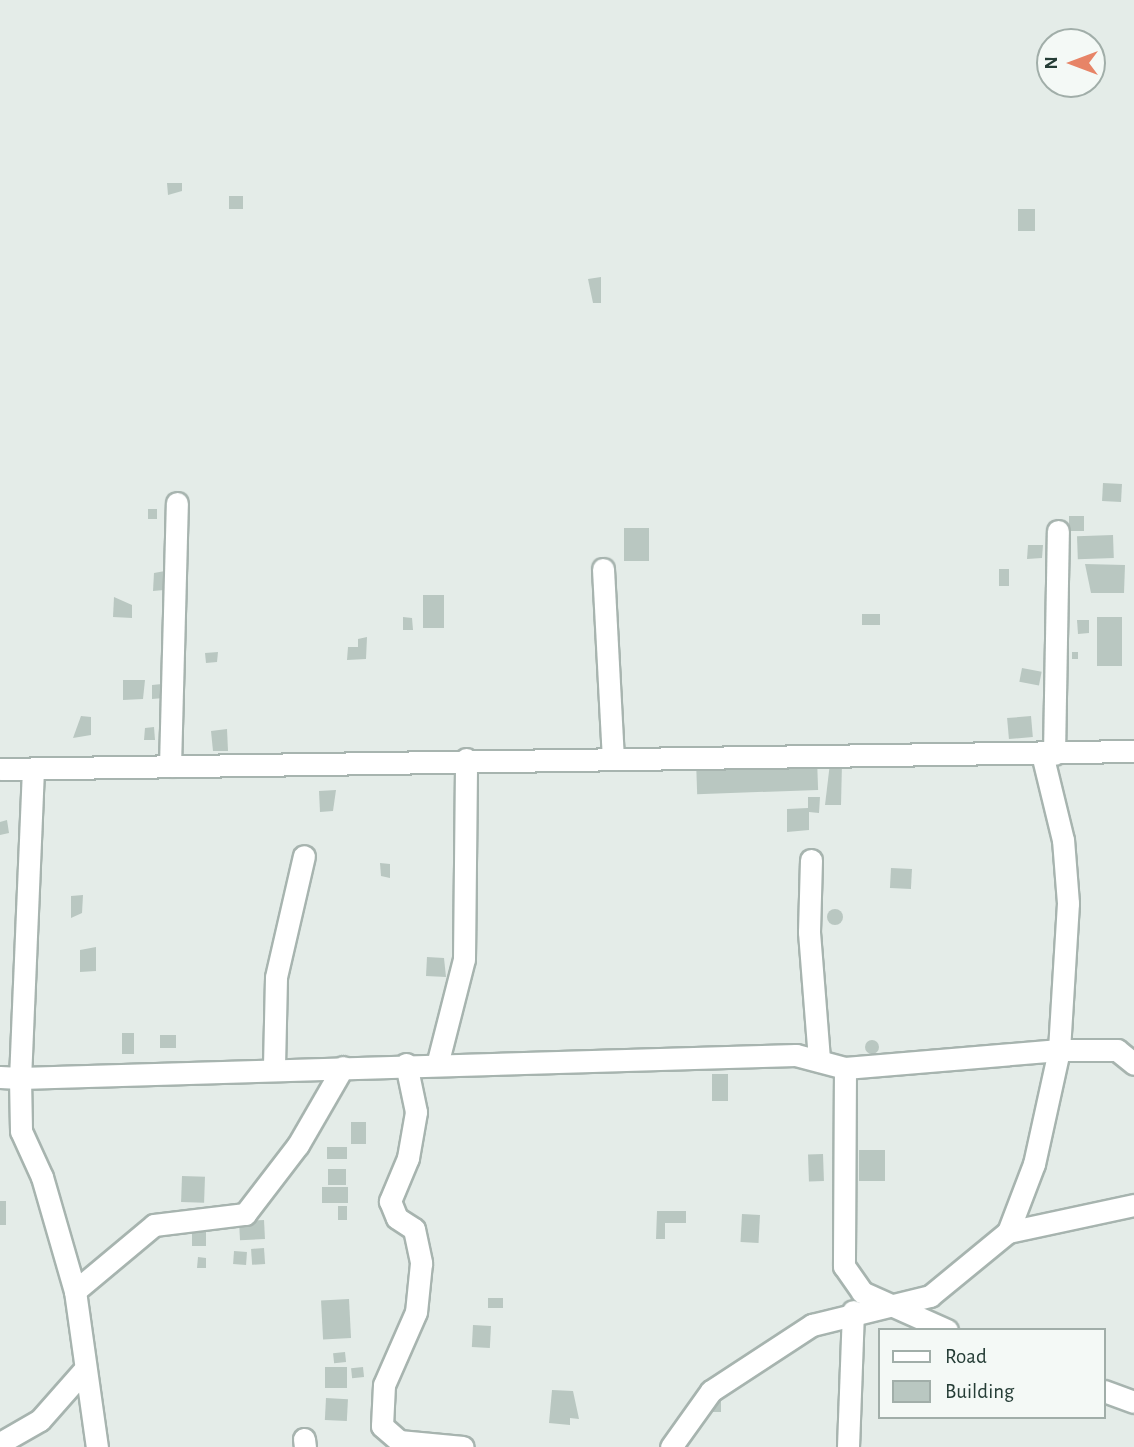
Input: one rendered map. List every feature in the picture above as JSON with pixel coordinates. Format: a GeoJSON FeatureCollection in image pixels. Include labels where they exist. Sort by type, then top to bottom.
{"type":"FeatureCollection","features":[{"type":"Feature","properties":{"kind":"street"},"geometry":{"type":"LineString","coordinates":[[170,766],[177,503]]}},
{"type":"Feature","properties":{"kind":"street"},"geometry":{"type":"LineString","coordinates":[[1007,1232],[1034,1164],[1059,1050],[1068,903],[1063,840],[1048,754],[1058,531]]}},
{"type":"Feature","properties":{"kind":"street"},"geometry":{"type":"LineString","coordinates":[[603,569],[613,757]]}},
{"type":"Feature","properties":{"kind":"street"},"geometry":{"type":"LineString","coordinates":[[0,769],[466,759],[1134,751]]}},
{"type":"Feature","properties":{"kind":"street"},"geometry":{"type":"LineString","coordinates":[[438,1061],[464,959],[466,759]]}},
{"type":"Feature","properties":{"kind":"street"},"geometry":{"type":"LineString","coordinates":[[33,769],[10,1078],[21,1131],[42,1177],[75,1291],[96,1447]]}},
{"type":"Feature","properties":{"kind":"street"},"geometry":{"type":"LineString","coordinates":[[274,1066],[276,976],[304,856]]}},
{"type":"Feature","properties":{"kind":"street"},"geometry":{"type":"LineString","coordinates":[[811,860],[809,932],[819,1058]]}},
{"type":"Feature","properties":{"kind":"street"},"geometry":{"type":"LineString","coordinates":[[10,1078],[274,1066],[343,1067],[438,1061],[819,1058],[845,1068],[1059,1050],[1117,1051],[1134,1064]]}},
{"type":"Feature","properties":{"kind":"street"},"geometry":{"type":"LineString","coordinates":[[405,1064],[416,1112],[408,1158],[390,1201],[397,1217],[414,1229],[421,1263],[416,1312],[384,1385],[382,1426],[399,1441],[463,1447]]}},
{"type":"Feature","properties":{"kind":"street"},"geometry":{"type":"LineString","coordinates":[[75,1291],[155,1225],[245,1214],[298,1145],[343,1067]]}},
{"type":"Feature","properties":{"kind":"street"},"geometry":{"type":"LineString","coordinates":[[845,1068],[844,1266],[849,1312],[848,1447]]}},
{"type":"Feature","properties":{"kind":"street"},"geometry":{"type":"LineString","coordinates":[[671,1447],[711,1391],[812,1325],[849,1312],[899,1307],[930,1296],[1007,1232],[1134,1205]]}},
{"type":"Feature","properties":{"kind":"street"},"geometry":{"type":"LineString","coordinates":[[844,1266],[862,1292],[943,1328]]}},
{"type":"Feature","properties":{"kind":"street"},"geometry":{"type":"LineString","coordinates":[[0,1443],[40,1420],[85,1369]]}},
{"type":"Feature","properties":{"kind":"street"},"geometry":{"type":"LineString","coordinates":[[1106,1392],[1134,1402]]}},
{"type":"Feature","properties":{"kind":"building"},"geometry":{"type":"Polygon","coordinates":[[[167,183],[182,183],[182,191],[168,195],[167,183]]]}},
{"type":"Feature","properties":{"kind":"building"},"geometry":{"type":"Polygon","coordinates":[[[229,196],[243,196],[243,209],[229,209],[229,196]]]}},
{"type":"Feature","properties":{"kind":"building"},"geometry":{"type":"Polygon","coordinates":[[[1018,209],[1035,209],[1035,231],[1018,231],[1018,209]]]}},
{"type":"Feature","properties":{"kind":"building"},"geometry":{"type":"Polygon","coordinates":[[[601,277],[601,303],[593,303],[588,279],[601,277]]]}},
{"type":"Feature","properties":{"kind":"building"},"geometry":{"type":"Polygon","coordinates":[[[1103,483],[1122,484],[1121,502],[1102,501],[1103,483]]]}},
{"type":"Feature","properties":{"kind":"building"},"geometry":{"type":"Polygon","coordinates":[[[148,509],[157,509],[157,519],[148,519],[148,509]]]}},
{"type":"Feature","properties":{"kind":"building"},"geometry":{"type":"Polygon","coordinates":[[[1069,516],[1084,516],[1084,531],[1069,531],[1069,516]]]}},
{"type":"Feature","properties":{"kind":"building"},"geometry":{"type":"Polygon","coordinates":[[[624,528],[649,528],[649,561],[624,561],[624,528]]]}},
{"type":"Feature","properties":{"kind":"building"},"geometry":{"type":"Polygon","coordinates":[[[1113,535],[1114,558],[1078,559],[1077,536],[1113,535]]]}},
{"type":"Feature","properties":{"kind":"building"},"geometry":{"type":"Polygon","coordinates":[[[1028,545],[1043,545],[1042,558],[1027,559],[1028,545]]]}},
{"type":"Feature","properties":{"kind":"building"},"geometry":{"type":"Polygon","coordinates":[[[1085,564],[1125,565],[1124,593],[1091,593],[1085,564]]]}},
{"type":"Feature","properties":{"kind":"building"},"geometry":{"type":"Polygon","coordinates":[[[999,569],[1009,569],[1009,586],[999,586],[999,569]]]}},
{"type":"Feature","properties":{"kind":"building"},"geometry":{"type":"Polygon","coordinates":[[[165,571],[164,590],[153,591],[154,573],[165,571]]]}},
{"type":"Feature","properties":{"kind":"building"},"geometry":{"type":"Polygon","coordinates":[[[423,595],[444,595],[444,628],[423,628],[423,595]]]}},
{"type":"Feature","properties":{"kind":"building"},"geometry":{"type":"Polygon","coordinates":[[[114,597],[132,605],[132,618],[113,617],[114,597]]]}},
{"type":"Feature","properties":{"kind":"building"},"geometry":{"type":"Polygon","coordinates":[[[862,614],[880,614],[880,625],[862,625],[862,614]]]}},
{"type":"Feature","properties":{"kind":"building"},"geometry":{"type":"Polygon","coordinates":[[[403,617],[412,618],[413,630],[403,630],[403,617]]]}},
{"type":"Feature","properties":{"kind":"building"},"geometry":{"type":"Polygon","coordinates":[[[1097,617],[1122,617],[1122,666],[1097,666],[1097,617]]]}},
{"type":"Feature","properties":{"kind":"building"},"geometry":{"type":"Polygon","coordinates":[[[1077,620],[1089,620],[1089,633],[1078,634],[1077,620]]]}},
{"type":"Feature","properties":{"kind":"building"},"geometry":{"type":"Polygon","coordinates":[[[367,637],[366,659],[347,660],[348,647],[358,647],[358,639],[367,637]]]}},
{"type":"Feature","properties":{"kind":"building"},"geometry":{"type":"Polygon","coordinates":[[[218,652],[217,662],[206,663],[205,653],[218,652]]]}},
{"type":"Feature","properties":{"kind":"building"},"geometry":{"type":"Polygon","coordinates":[[[1072,652],[1078,652],[1078,659],[1072,659],[1072,652]]]}},
{"type":"Feature","properties":{"kind":"building"},"geometry":{"type":"Polygon","coordinates":[[[1022,668],[1042,672],[1039,686],[1019,682],[1022,668]]]}},
{"type":"Feature","properties":{"kind":"building"},"geometry":{"type":"Polygon","coordinates":[[[123,680],[145,680],[143,699],[123,700],[123,680]]]}},
{"type":"Feature","properties":{"kind":"building"},"geometry":{"type":"Polygon","coordinates":[[[162,684],[164,698],[152,699],[152,685],[162,684]]]}},
{"type":"Feature","properties":{"kind":"building"},"geometry":{"type":"Polygon","coordinates":[[[81,716],[91,717],[91,735],[73,738],[81,716]]]}},
{"type":"Feature","properties":{"kind":"building"},"geometry":{"type":"Polygon","coordinates":[[[1031,716],[1033,737],[1009,739],[1007,718],[1031,716]]]}},
{"type":"Feature","properties":{"kind":"building"},"geometry":{"type":"Polygon","coordinates":[[[154,727],[155,740],[144,740],[145,728],[154,727]]]}},
{"type":"Feature","properties":{"kind":"building"},"geometry":{"type":"Polygon","coordinates":[[[227,729],[228,751],[213,751],[211,731],[227,729]]]}},
{"type":"Feature","properties":{"kind":"building"},"geometry":{"type":"Polygon","coordinates":[[[817,758],[818,790],[697,794],[696,762],[817,758]]]}},
{"type":"Feature","properties":{"kind":"building"},"geometry":{"type":"Polygon","coordinates":[[[830,763],[842,763],[841,805],[825,805],[830,763]]]}},
{"type":"Feature","properties":{"kind":"building"},"geometry":{"type":"Polygon","coordinates":[[[336,790],[333,811],[320,812],[319,791],[336,790]]]}},
{"type":"Feature","properties":{"kind":"building"},"geometry":{"type":"Polygon","coordinates":[[[808,797],[820,797],[819,813],[809,812],[809,830],[787,832],[787,809],[808,808],[808,797]]]}},
{"type":"Feature","properties":{"kind":"building"},"geometry":{"type":"Polygon","coordinates":[[[7,820],[9,833],[0,835],[0,822],[7,820]]]}},
{"type":"Feature","properties":{"kind":"building"},"geometry":{"type":"Polygon","coordinates":[[[380,863],[390,864],[390,878],[381,876],[380,863]]]}},
{"type":"Feature","properties":{"kind":"building"},"geometry":{"type":"Polygon","coordinates":[[[891,868],[912,869],[911,889],[890,888],[891,868]]]}},
{"type":"Feature","properties":{"kind":"building"},"geometry":{"type":"Polygon","coordinates":[[[83,895],[82,913],[71,918],[71,896],[83,895]]]}},
{"type":"Feature","properties":{"kind":"building"},"geometry":{"type":"Polygon","coordinates":[[[835,909],[841,911],[841,923],[835,925],[829,923],[827,917],[829,911],[835,909]]]}},
{"type":"Feature","properties":{"kind":"building"},"geometry":{"type":"Polygon","coordinates":[[[96,947],[96,971],[80,972],[80,950],[96,947]]]}},
{"type":"Feature","properties":{"kind":"building"},"geometry":{"type":"Polygon","coordinates":[[[427,957],[444,958],[446,977],[426,976],[427,957]]]}},
{"type":"Feature","properties":{"kind":"building"},"geometry":{"type":"Polygon","coordinates":[[[122,1033],[134,1033],[134,1054],[122,1054],[122,1033]]]}},
{"type":"Feature","properties":{"kind":"building"},"geometry":{"type":"Polygon","coordinates":[[[160,1035],[176,1035],[176,1048],[160,1048],[160,1035]]]}},
{"type":"Feature","properties":{"kind":"building"},"geometry":{"type":"Polygon","coordinates":[[[872,1040],[877,1042],[877,1052],[872,1054],[867,1052],[865,1047],[867,1042],[872,1040]]]}},
{"type":"Feature","properties":{"kind":"building"},"geometry":{"type":"Polygon","coordinates":[[[712,1074],[728,1074],[728,1101],[712,1101],[712,1074]]]}},
{"type":"Feature","properties":{"kind":"building"},"geometry":{"type":"Polygon","coordinates":[[[351,1122],[366,1122],[366,1144],[351,1144],[351,1122]]]}},
{"type":"Feature","properties":{"kind":"building"},"geometry":{"type":"Polygon","coordinates":[[[327,1147],[347,1147],[347,1159],[327,1159],[327,1147]]]}},
{"type":"Feature","properties":{"kind":"building"},"geometry":{"type":"Polygon","coordinates":[[[859,1150],[885,1150],[885,1181],[859,1181],[859,1150]]]}},
{"type":"Feature","properties":{"kind":"building"},"geometry":{"type":"Polygon","coordinates":[[[823,1154],[824,1181],[809,1182],[808,1155],[823,1154]]]}},
{"type":"Feature","properties":{"kind":"building"},"geometry":{"type":"Polygon","coordinates":[[[328,1169],[346,1169],[346,1185],[328,1185],[328,1169]]]}},
{"type":"Feature","properties":{"kind":"building"},"geometry":{"type":"Polygon","coordinates":[[[182,1176],[205,1177],[204,1203],[181,1202],[182,1176]]]}},
{"type":"Feature","properties":{"kind":"building"},"geometry":{"type":"Polygon","coordinates":[[[322,1187],[348,1187],[348,1203],[322,1203],[322,1187]]]}},
{"type":"Feature","properties":{"kind":"building"},"geometry":{"type":"Polygon","coordinates":[[[0,1201],[6,1201],[6,1225],[0,1225],[0,1201]]]}},
{"type":"Feature","properties":{"kind":"building"},"geometry":{"type":"Polygon","coordinates":[[[338,1206],[347,1206],[347,1220],[338,1220],[338,1206]]]}},
{"type":"Feature","properties":{"kind":"building"},"geometry":{"type":"Polygon","coordinates":[[[657,1211],[686,1211],[686,1223],[665,1223],[665,1239],[656,1239],[657,1211]]]}},
{"type":"Feature","properties":{"kind":"building"},"geometry":{"type":"Polygon","coordinates":[[[742,1214],[760,1215],[759,1243],[741,1242],[742,1214]]]}},
{"type":"Feature","properties":{"kind":"building"},"geometry":{"type":"Polygon","coordinates":[[[264,1220],[265,1239],[240,1240],[239,1221],[264,1220]]]}},
{"type":"Feature","properties":{"kind":"building"},"geometry":{"type":"Polygon","coordinates":[[[192,1230],[206,1230],[206,1246],[192,1246],[192,1230]]]}},
{"type":"Feature","properties":{"kind":"building"},"geometry":{"type":"Polygon","coordinates":[[[264,1248],[265,1264],[252,1265],[251,1249],[264,1248]]]}},
{"type":"Feature","properties":{"kind":"building"},"geometry":{"type":"Polygon","coordinates":[[[234,1251],[247,1252],[246,1265],[233,1264],[234,1251]]]}},
{"type":"Feature","properties":{"kind":"building"},"geometry":{"type":"Polygon","coordinates":[[[198,1257],[206,1258],[206,1268],[197,1268],[198,1257]]]}},
{"type":"Feature","properties":{"kind":"building"},"geometry":{"type":"Polygon","coordinates":[[[488,1298],[503,1298],[503,1308],[488,1308],[488,1298]]]}},
{"type":"Feature","properties":{"kind":"building"},"geometry":{"type":"Polygon","coordinates":[[[349,1299],[351,1338],[323,1339],[321,1300],[349,1299]]]}},
{"type":"Feature","properties":{"kind":"building"},"geometry":{"type":"Polygon","coordinates":[[[473,1325],[491,1326],[490,1348],[472,1347],[473,1325]]]}},
{"type":"Feature","properties":{"kind":"building"},"geometry":{"type":"Polygon","coordinates":[[[345,1352],[346,1362],[334,1363],[333,1353],[345,1352]]]}},
{"type":"Feature","properties":{"kind":"building"},"geometry":{"type":"Polygon","coordinates":[[[325,1367],[347,1367],[347,1388],[325,1388],[325,1367]]]}},
{"type":"Feature","properties":{"kind":"building"},"geometry":{"type":"Polygon","coordinates":[[[363,1367],[364,1377],[352,1378],[351,1368],[363,1367]]]}},
{"type":"Feature","properties":{"kind":"building"},"geometry":{"type":"Polygon","coordinates":[[[552,1390],[573,1391],[579,1419],[570,1418],[570,1425],[549,1423],[552,1390]]]}},
{"type":"Feature","properties":{"kind":"building"},"geometry":{"type":"Polygon","coordinates":[[[326,1398],[348,1399],[347,1421],[325,1420],[326,1398]]]}},
{"type":"Feature","properties":{"kind":"building"},"geometry":{"type":"Polygon","coordinates":[[[710,1398],[721,1398],[721,1412],[710,1412],[710,1398]]]}}]}
